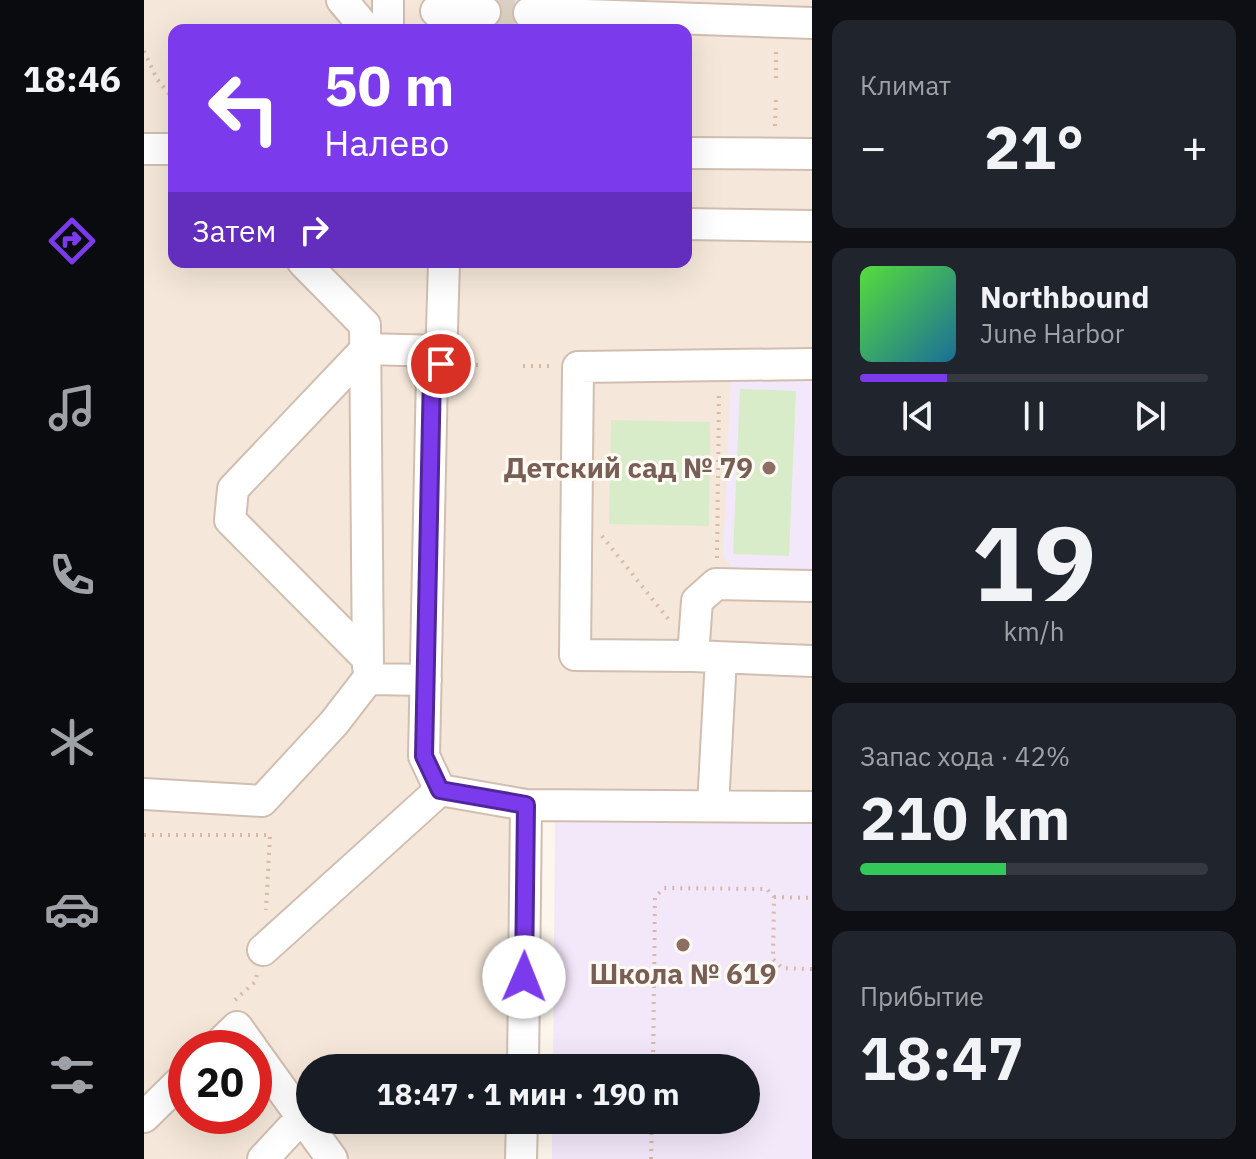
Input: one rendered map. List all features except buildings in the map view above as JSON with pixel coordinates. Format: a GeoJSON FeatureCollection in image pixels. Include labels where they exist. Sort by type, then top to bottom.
{"type":"FeatureCollection","features":[{"type":"Feature","properties":{"kind":"lane"},"geometry":{"type":"LineString","coordinates":[[342,0],[362,24]]}},
{"type":"Feature","properties":{"kind":"lane"},"geometry":{"type":"LineString","coordinates":[[388,0],[388,24]]}},
{"type":"Feature","properties":{"kind":"lane"},"geometry":{"type":"LineString","coordinates":[[529,13],[575,8],[812,23]]}},
{"type":"Feature","properties":{"kind":"lane"},"geometry":{"type":"LineString","coordinates":[[436,14],[485,12]]}},
{"type":"Feature","properties":{"kind":"lane"},"geometry":{"type":"LineString","coordinates":[[144,149],[168,149]]}},
{"type":"Feature","properties":{"kind":"lane"},"geometry":{"type":"LineString","coordinates":[[692,153],[812,154]]}},
{"type":"Feature","properties":{"kind":"lane"},"geometry":{"type":"LineString","coordinates":[[692,224],[812,226]]}},
{"type":"Feature","properties":{"kind":"lane"},"geometry":{"type":"LineString","coordinates":[[144,794],[262,801],[334,723],[368,669],[365,325],[309,268]]}},
{"type":"Feature","properties":{"kind":"lane"},"geometry":{"type":"LineString","coordinates":[[440,790],[424,756],[432,373],[441,364],[444,268]]}},
{"type":"Feature","properties":{"kind":"lane"},"geometry":{"type":"LineString","coordinates":[[426,680],[368,669],[230,520],[233,489],[366,349],[441,351]]}},
{"type":"Feature","properties":{"kind":"lane"},"geometry":{"type":"LineString","coordinates":[[812,364],[578,367],[575,655],[812,661]]}},
{"type":"Feature","properties":{"kind":"lane"},"geometry":{"type":"LineString","coordinates":[[713,806],[707,657],[696,620],[697,601],[716,584],[812,586]]}},
{"type":"Feature","properties":{"kind":"lane"},"geometry":{"type":"LineString","coordinates":[[440,790],[526,805],[812,807]]}},
{"type":"Feature","properties":{"kind":"lane"},"geometry":{"type":"LineString","coordinates":[[263,950],[440,790]]}},
{"type":"Feature","properties":{"kind":"lane"},"geometry":{"type":"LineString","coordinates":[[523,1054],[526,805]]}},
{"type":"Feature","properties":{"kind":"lane"},"geometry":{"type":"LineString","coordinates":[[272,1074],[296,1107]]}},
{"type":"Feature","properties":{"kind":"lane"},"geometry":{"type":"LineString","coordinates":[[144,1117],[168,1094]]}},
{"type":"Feature","properties":{"kind":"lane"},"geometry":{"type":"LineString","coordinates":[[263,1159],[296,1124]]}},
{"type":"Feature","properties":{"kind":"lane"},"geometry":{"type":"LineString","coordinates":[[315,1134],[332,1159]]}},
{"type":"Feature","properties":{"kind":"lane"},"geometry":{"type":"LineString","coordinates":[[521,1159],[522,1134]]}},
{"type":"Feature","properties":{"kind":"path"},"geometry":{"type":"LineString","coordinates":[[144,51],[157,79],[168,93]]}},
{"type":"Feature","properties":{"kind":"path"},"geometry":{"type":"LineString","coordinates":[[775,135],[776,94]]}},
{"type":"Feature","properties":{"kind":"path"},"geometry":{"type":"LineString","coordinates":[[716,584],[720,364]]}},
{"type":"Feature","properties":{"kind":"path"},"geometry":{"type":"LineString","coordinates":[[576,520],[607,539],[669,621],[696,620]]}},
{"type":"Feature","properties":{"kind":"path"},"geometry":{"type":"LineString","coordinates":[[144,835],[270,835],[263,950],[255,982],[233,1002]]}},
{"type":"Feature","properties":{"kind":"path"},"geometry":{"type":"LineString","coordinates":[[653,1054],[655,897],[664,888],[767,889],[774,897],[773,959],[782,968],[812,969]]}},
{"type":"Feature","properties":{"kind":"path"},"geometry":{"type":"LineString","coordinates":[[774,897],[812,898]]}},
{"type":"Feature","properties":{"kind":"path"},"geometry":{"type":"LineString","coordinates":[[651,1159],[652,1134]]}},
{"type":"Feature","properties":{"kind":"shaded area"},"geometry":{"type":"Polygon","coordinates":[[[144,0],[812,0],[812,822],[535,820],[530,1054],[296,1054],[296,1134],[529,1134],[528,1159],[144,1159],[144,0]]]}},
{"type":"Feature","properties":{"kind":"shaded area","name":"Детский сад № 79"},"geometry":{"type":"Polygon","coordinates":[[[731,377],[812,379],[812,569],[736,570],[723,557],[731,377]]]}},
{"type":"Feature","properties":{"kind":"shaded area","name":"Школа № 619"},"geometry":{"type":"Polygon","coordinates":[[[555,818],[812,822],[812,1159],[552,1159],[552,1134],[760,1134],[760,1054],[553,1054],[555,818]]]}},
{"type":"Feature","properties":{"kind":"green space"},"geometry":{"type":"Polygon","coordinates":[[[740,389],[796,391],[789,556],[733,554],[740,389]]]}},
{"type":"Feature","properties":{"kind":"green space"},"geometry":{"type":"Polygon","coordinates":[[[611,420],[710,422],[709,526],[609,524],[611,420]]]}},
{"type":"Feature","properties":{"kind":"tunnel"},"geometry":{"type":"LineString","coordinates":[[485,12],[529,13]]}},
{"type":"Feature","properties":{"kind":"place","name":"Детский сад № 79"},"geometry":{"type":"Point","coordinates":[769,468]}},
{"type":"Feature","properties":{"kind":"place","name":"Школа № 619"},"geometry":{"type":"Point","coordinates":[683,945]}},
{"type":"Feature","properties":{"kind":"route"},"geometry":{"type":"LineString","coordinates":[[441,364],[432,373],[424,756],[440,790],[526,805],[524,977]]}}]}
